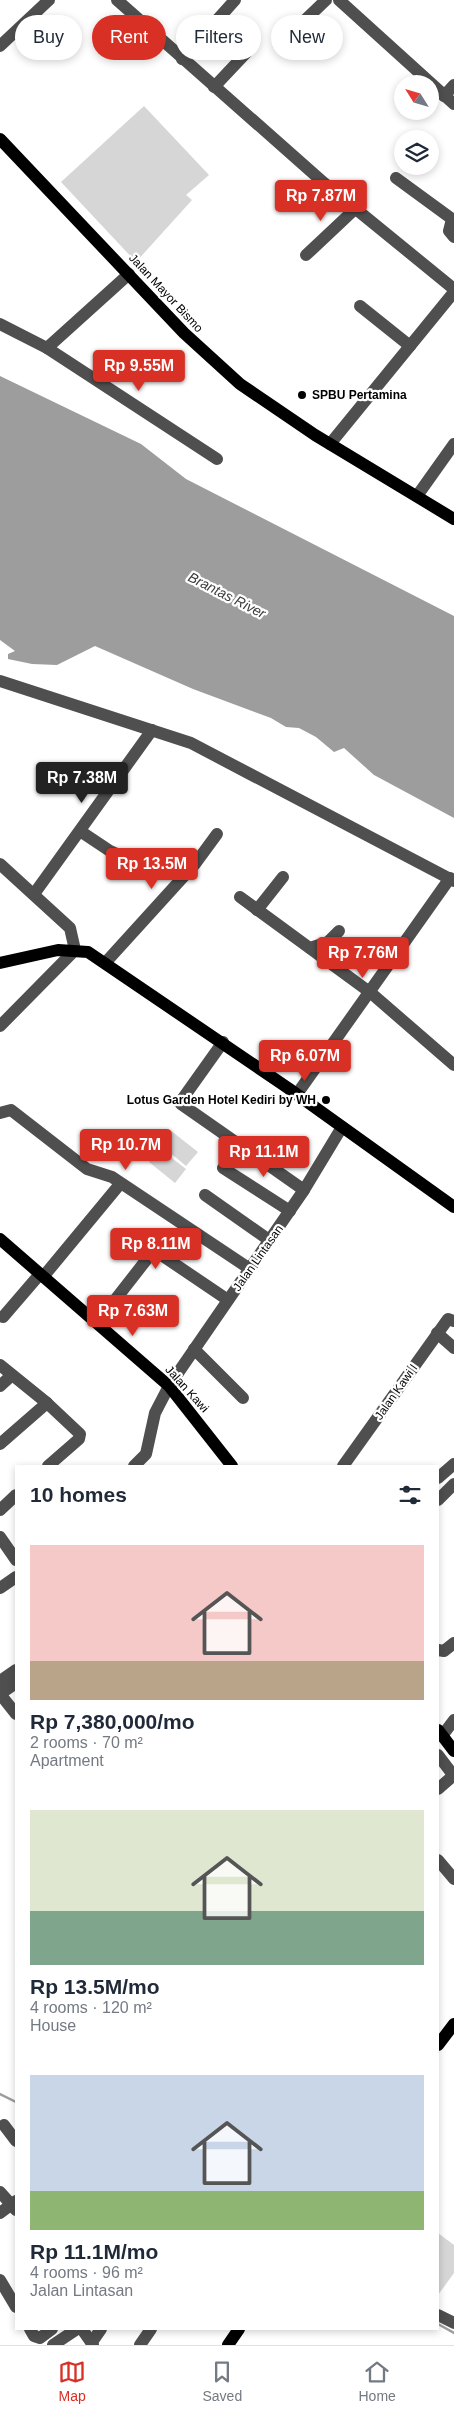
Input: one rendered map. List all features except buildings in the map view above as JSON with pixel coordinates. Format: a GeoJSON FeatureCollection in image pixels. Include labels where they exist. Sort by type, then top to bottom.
{"type":"FeatureCollection","features":[{"type":"Feature","properties":{"kind":"main road","name":"Jalan Mayor Bismo"},"geometry":{"type":"LineString","coordinates":[[0,139],[184,333],[240,384],[330,444],[454,519]]}},
{"type":"Feature","properties":{"kind":"main road"},"geometry":{"type":"LineString","coordinates":[[0,963],[58,950],[88,952],[106,962],[298,1094],[454,1207]]}},
{"type":"Feature","properties":{"kind":"main road","name":"Jalan Kawi"},"geometry":{"type":"LineString","coordinates":[[0,1239],[168,1386],[231,1465]]}},
{"type":"Feature","properties":{"kind":"main road"},"geometry":{"type":"LineString","coordinates":[[440,1733],[454,1751]]}},
{"type":"Feature","properties":{"kind":"main road"},"geometry":{"type":"LineString","coordinates":[[439,2044],[454,2024]]}},
{"type":"Feature","properties":{"kind":"main road"},"geometry":{"type":"LineString","coordinates":[[228,2345],[238,2330]]}},
{"type":"Feature","properties":{"kind":"street"},"geometry":{"type":"LineString","coordinates":[[0,46],[49,0]]}},
{"type":"Feature","properties":{"kind":"street"},"geometry":{"type":"LineString","coordinates":[[116,0],[176,54]]}},
{"type":"Feature","properties":{"kind":"street"},"geometry":{"type":"LineString","coordinates":[[221,15],[234,0]]}},
{"type":"Feature","properties":{"kind":"street"},"geometry":{"type":"LineString","coordinates":[[310,15],[326,0]]}},
{"type":"Feature","properties":{"kind":"street"},"geometry":{"type":"LineString","coordinates":[[339,0],[449,100],[454,85]]}},
{"type":"Feature","properties":{"kind":"street"},"geometry":{"type":"LineString","coordinates":[[183,60],[355,209],[454,291],[330,444]]}},
{"type":"Feature","properties":{"kind":"street"},"geometry":{"type":"LineString","coordinates":[[214,88],[240,60]]}},
{"type":"Feature","properties":{"kind":"street"},"geometry":{"type":"LineString","coordinates":[[396,178],[452,218],[449,232],[454,236]]}},
{"type":"Feature","properties":{"kind":"street"},"geometry":{"type":"LineString","coordinates":[[306,255],[355,209]]}},
{"type":"Feature","properties":{"kind":"street"},"geometry":{"type":"LineString","coordinates":[[47,348],[129,274]]}},
{"type":"Feature","properties":{"kind":"street"},"geometry":{"type":"LineString","coordinates":[[360,306],[410,346]]}},
{"type":"Feature","properties":{"kind":"street"},"geometry":{"type":"LineString","coordinates":[[0,324],[47,348],[217,459]]}},
{"type":"Feature","properties":{"kind":"street"},"geometry":{"type":"LineString","coordinates":[[418,496],[454,444]]}},
{"type":"Feature","properties":{"kind":"street"},"geometry":{"type":"LineString","coordinates":[[0,681],[191,743],[452,880],[298,1094]]}},
{"type":"Feature","properties":{"kind":"street"},"geometry":{"type":"LineString","coordinates":[[34,894],[152,730]]}},
{"type":"Feature","properties":{"kind":"street"},"geometry":{"type":"LineString","coordinates":[[80,831],[110,851],[139,864]]}},
{"type":"Feature","properties":{"kind":"street"},"geometry":{"type":"LineString","coordinates":[[106,962],[195,864],[217,834]]}},
{"type":"Feature","properties":{"kind":"street"},"geometry":{"type":"LineString","coordinates":[[0,864],[70,928],[75,950],[0,1026]]}},
{"type":"Feature","properties":{"kind":"street"},"geometry":{"type":"LineString","coordinates":[[257,910],[283,877]]}},
{"type":"Feature","properties":{"kind":"street"},"geometry":{"type":"LineString","coordinates":[[240,897],[371,993],[450,1061],[454,1047]]}},
{"type":"Feature","properties":{"kind":"street"},"geometry":{"type":"LineString","coordinates":[[310,948],[328,942],[339,931]]}},
{"type":"Feature","properties":{"kind":"street"},"geometry":{"type":"LineString","coordinates":[[222,1042],[181,1101],[181,1104],[304,1190]]}},
{"type":"Feature","properties":{"kind":"street"},"geometry":{"type":"LineString","coordinates":[[0,1113],[11,1110],[87,1169],[107,1175],[250,1269]]}},
{"type":"Feature","properties":{"kind":"street","name":"Jalan Lintasan"},"geometry":{"type":"LineString","coordinates":[[135,1465],[146,1454],[155,1413],[168,1386],[290,1211],[342,1127]]}},
{"type":"Feature","properties":{"kind":"street"},"geometry":{"type":"LineString","coordinates":[[223,1168],[290,1211]]}},
{"type":"Feature","properties":{"kind":"street"},"geometry":{"type":"LineString","coordinates":[[3,1317],[42,1276],[120,1184]]}},
{"type":"Feature","properties":{"kind":"street"},"geometry":{"type":"LineString","coordinates":[[205,1195],[270,1240]]}},
{"type":"Feature","properties":{"kind":"street"},"geometry":{"type":"LineString","coordinates":[[96,1323],[154,1250],[228,1300]]}},
{"type":"Feature","properties":{"kind":"street","name":"Jalan Kawi I"},"geometry":{"type":"LineString","coordinates":[[344,1465],[438,1333],[451,1320]]}},
{"type":"Feature","properties":{"kind":"street"},"geometry":{"type":"LineString","coordinates":[[438,1333],[454,1348]]}},
{"type":"Feature","properties":{"kind":"street"},"geometry":{"type":"LineString","coordinates":[[194,1349],[243,1398]]}},
{"type":"Feature","properties":{"kind":"street"},"geometry":{"type":"LineString","coordinates":[[0,1365],[47,1403],[80,1436],[49,1465]]}},
{"type":"Feature","properties":{"kind":"street"},"geometry":{"type":"LineString","coordinates":[[0,1386],[12,1375]]}},
{"type":"Feature","properties":{"kind":"street"},"geometry":{"type":"LineString","coordinates":[[0,1444],[47,1403]]}},
{"type":"Feature","properties":{"kind":"street"},"geometry":{"type":"LineString","coordinates":[[439,1477],[454,1464]]}},
{"type":"Feature","properties":{"kind":"street"},"geometry":{"type":"LineString","coordinates":[[439,1499],[454,1484]]}},
{"type":"Feature","properties":{"kind":"street"},"geometry":{"type":"LineString","coordinates":[[0,1510],[15,1496]]}},
{"type":"Feature","properties":{"kind":"street"},"geometry":{"type":"LineString","coordinates":[[0,1537],[15,1559]]}},
{"type":"Feature","properties":{"kind":"street"},"geometry":{"type":"LineString","coordinates":[[0,1588],[15,1578]]}},
{"type":"Feature","properties":{"kind":"street"},"geometry":{"type":"LineString","coordinates":[[439,1650],[444,1651],[454,1643]]}},
{"type":"Feature","properties":{"kind":"street"},"geometry":{"type":"LineString","coordinates":[[0,1681],[15,1671]]}},
{"type":"Feature","properties":{"kind":"street"},"geometry":{"type":"LineString","coordinates":[[15,1684],[0,1694],[15,1713]]}},
{"type":"Feature","properties":{"kind":"street"},"geometry":{"type":"LineString","coordinates":[[440,1733],[454,1720]]}},
{"type":"Feature","properties":{"kind":"street"},"geometry":{"type":"LineString","coordinates":[[439,1756],[454,1775],[439,1787]]}},
{"type":"Feature","properties":{"kind":"street"},"geometry":{"type":"LineString","coordinates":[[439,1861],[454,1879]]}},
{"type":"Feature","properties":{"kind":"street"},"geometry":{"type":"LineString","coordinates":[[2,2124],[15,2130]]}},
{"type":"Feature","properties":{"kind":"street"},"geometry":{"type":"LineString","coordinates":[[2,2124],[15,2140]]}},
{"type":"Feature","properties":{"kind":"street"},"geometry":{"type":"LineString","coordinates":[[0,2192],[15,2205],[0,2213]]}},
{"type":"Feature","properties":{"kind":"street"},"geometry":{"type":"LineString","coordinates":[[0,2280],[15,2305]]}},
{"type":"Feature","properties":{"kind":"street"},"geometry":{"type":"LineString","coordinates":[[439,2315],[454,2324]]}},
{"type":"Feature","properties":{"kind":"street"},"geometry":{"type":"LineString","coordinates":[[31,2330],[34,2336],[40,2338],[51,2330]]}},
{"type":"Feature","properties":{"kind":"street"},"geometry":{"type":"LineString","coordinates":[[53,2345],[76,2330]]}},
{"type":"Feature","properties":{"kind":"street"},"geometry":{"type":"LineString","coordinates":[[83,2330],[92,2344],[100,2330]]}},
{"type":"Feature","properties":{"kind":"street"},"geometry":{"type":"LineString","coordinates":[[140,2345],[151,2330]]}},
{"type":"Feature","properties":{"kind":"shaded area"},"geometry":{"type":"Polygon","coordinates":[[[144,106],[209,175],[186,195],[192,200],[136,262],[61,182],[144,106]]]}},
{"type":"Feature","properties":{"kind":"shaded area"},"geometry":{"type":"Polygon","coordinates":[[[170,1130],[198,1152],[186,1166],[161,1145],[170,1130]]]}},
{"type":"Feature","properties":{"kind":"shaded area"},"geometry":{"type":"Polygon","coordinates":[[[159,1148],[186,1169],[175,1183],[149,1162],[159,1148]]]}},
{"type":"Feature","properties":{"kind":"shaded area"},"geometry":{"type":"Polygon","coordinates":[[[439,2234],[454,2245],[454,2273],[439,2294],[439,2234]]]}},
{"type":"Feature","properties":{"kind":"water","name":"Brantas River"},"geometry":{"type":"Polygon","coordinates":[[[0,376],[141,444],[186,479],[454,616],[454,818],[374,775],[344,748],[334,752],[316,737],[299,728],[286,727],[271,718],[193,689],[95,646],[57,665],[32,664],[8,659],[8,654],[15,651],[0,640],[0,376]]]}},
{"type":"Feature","properties":{"kind":"waterway"},"geometry":{"type":"LineString","coordinates":[[0,2094],[15,2102]]}},
{"type":"Feature","properties":{"kind":"waterway"},"geometry":{"type":"LineString","coordinates":[[439,2325],[454,2333]]}},
{"type":"Feature","properties":{"kind":"place","name":"SPBU Pertamina"},"geometry":{"type":"Point","coordinates":[302,395]}},
{"type":"Feature","properties":{"kind":"place","name":"Lotus Garden Hotel Kediri by WH"},"geometry":{"type":"Point","coordinates":[326,1100]}}]}
